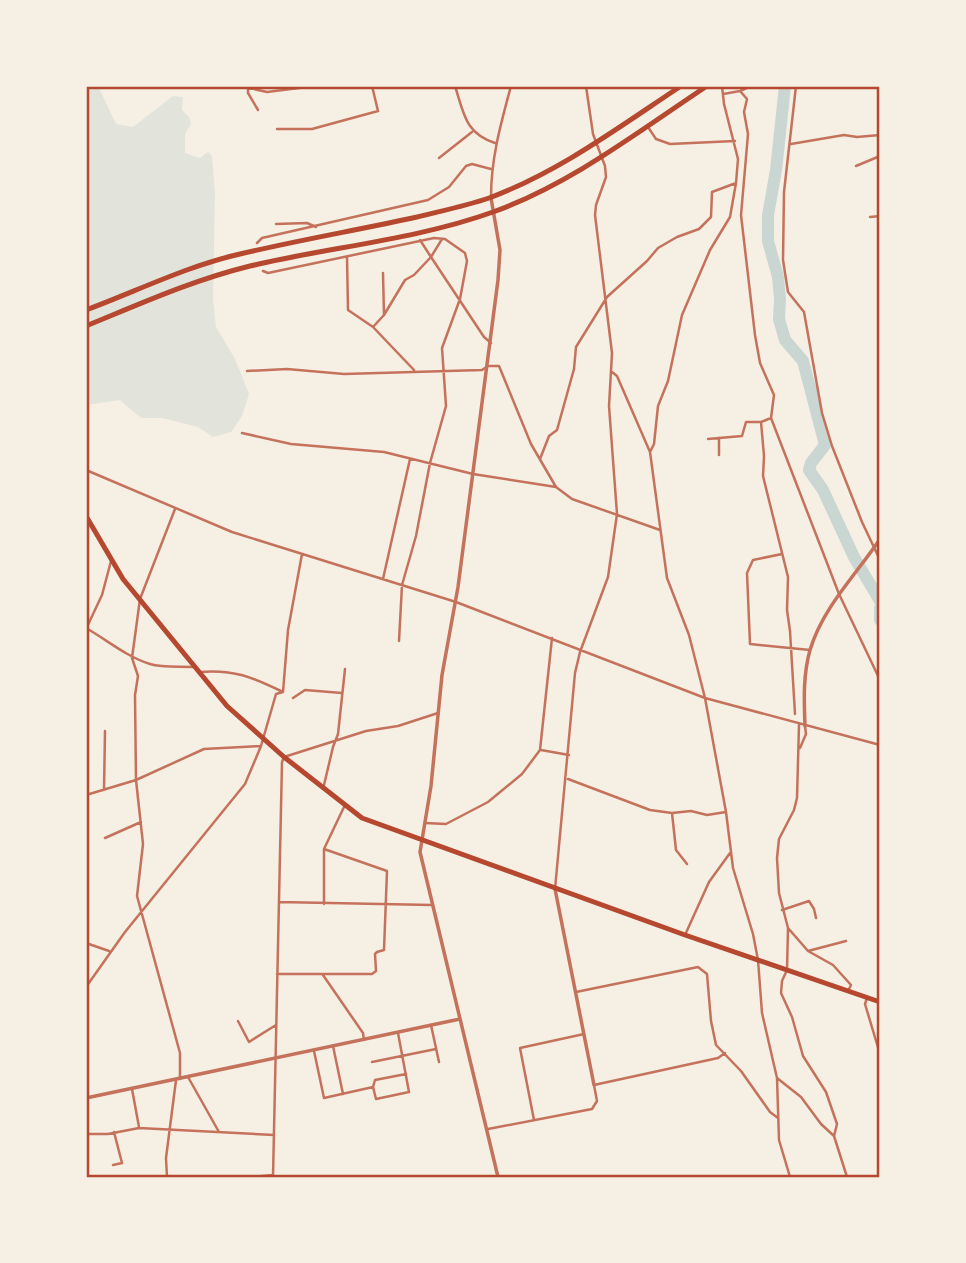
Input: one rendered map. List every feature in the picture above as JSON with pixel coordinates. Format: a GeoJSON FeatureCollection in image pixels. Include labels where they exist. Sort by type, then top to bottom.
{"type":"FeatureCollection","features":[{"type":"Feature","properties":{"kind":"highway"},"geometry":{"type":"LineString","coordinates":[[86,310],[206,264],[240,254],[443,211],[491,197],[527,182],[588,149],[681,86]]}},
{"type":"Feature","properties":{"kind":"highway"},"geometry":{"type":"LineString","coordinates":[[86,326],[204,278],[422,231],[494,212],[542,190],[602,156],[708,86]]}},
{"type":"Feature","properties":{"kind":"highway"},"geometry":{"type":"LineString","coordinates":[[86,516],[111,561],[139,599],[227,706],[284,757],[362,818],[555,889],[880,1002]]}},
{"type":"Feature","properties":{"kind":"street"},"geometry":{"type":"LineString","coordinates":[[242,86],[267,92],[315,86]]}},
{"type":"Feature","properties":{"kind":"street"},"geometry":{"type":"LineString","coordinates":[[276,129],[312,129],[378,111],[372,86]]}},
{"type":"Feature","properties":{"kind":"street"},"geometry":{"type":"LineString","coordinates":[[455,86],[473,131],[495,144]]}},
{"type":"Feature","properties":{"kind":"street"},"geometry":{"type":"LineString","coordinates":[[498,1177],[420,852],[491,343],[500,250],[491,197],[491,169],[511,86]]}},
{"type":"Feature","properties":{"kind":"street"},"geometry":{"type":"LineString","coordinates":[[488,1129],[592,1109],[597,1101],[555,889],[575,673],[581,648],[608,577],[617,514],[609,405],[612,353],[595,215],[606,177],[602,156],[593,134],[586,86]]}},
{"type":"Feature","properties":{"kind":"street"},"geometry":{"type":"LineString","coordinates":[[650,452],[654,444],[658,406],[668,381],[682,315],[709,250],[730,217],[738,159],[722,86]]}},
{"type":"Feature","properties":{"kind":"street"},"geometry":{"type":"LineString","coordinates":[[723,94],[751,86]]}},
{"type":"Feature","properties":{"kind":"street"},"geometry":{"type":"LineString","coordinates":[[796,86],[784,205],[783,260],[788,292],[804,312],[822,413],[832,446],[880,560]]}},
{"type":"Feature","properties":{"kind":"street"},"geometry":{"type":"LineString","coordinates":[[248,87],[248,93],[258,110]]}},
{"type":"Feature","properties":{"kind":"street"},"geometry":{"type":"LineString","coordinates":[[740,91],[747,99],[744,112],[748,134],[741,215],[760,363],[774,395],[771,418],[840,593],[880,680]]}},
{"type":"Feature","properties":{"kind":"street"},"geometry":{"type":"LineString","coordinates":[[647,125],[656,139],[670,144],[735,141]]}},
{"type":"Feature","properties":{"kind":"street"},"geometry":{"type":"LineString","coordinates":[[439,158],[473,131]]}},
{"type":"Feature","properties":{"kind":"street"},"geometry":{"type":"LineString","coordinates":[[792,144],[844,135],[880,135]]}},
{"type":"Feature","properties":{"kind":"street"},"geometry":{"type":"LineString","coordinates":[[856,166],[880,156]]}},
{"type":"Feature","properties":{"kind":"street"},"geometry":{"type":"LineString","coordinates":[[257,243],[262,238],[428,200],[449,187],[466,166],[472,164],[491,169]]}},
{"type":"Feature","properties":{"kind":"street"},"geometry":{"type":"LineString","coordinates":[[540,460],[549,436],[557,429],[575,369],[576,347],[607,297],[647,261],[658,247],[699,229],[711,217],[712,192],[736,183]]}},
{"type":"Feature","properties":{"kind":"street"},"geometry":{"type":"LineString","coordinates":[[870,217],[880,216]]}},
{"type":"Feature","properties":{"kind":"street"},"geometry":{"type":"LineString","coordinates":[[276,224],[307,223],[316,227]]}},
{"type":"Feature","properties":{"kind":"street"},"geometry":{"type":"LineString","coordinates":[[373,327],[384,315],[405,280],[414,275],[431,257],[442,239]]}},
{"type":"Feature","properties":{"kind":"street"},"geometry":{"type":"LineString","coordinates":[[263,271],[420,240],[442,239],[465,253],[467,261],[460,299],[442,348],[446,406],[429,463],[416,536],[402,585],[399,640]]}},
{"type":"Feature","properties":{"kind":"street"},"geometry":{"type":"LineString","coordinates":[[420,240],[484,337],[491,343]]}},
{"type":"Feature","properties":{"kind":"street"},"geometry":{"type":"LineString","coordinates":[[347,256],[348,310],[373,327],[415,371]]}},
{"type":"Feature","properties":{"kind":"street"},"geometry":{"type":"LineString","coordinates":[[383,274],[384,315]]}},
{"type":"Feature","properties":{"kind":"street"},"geometry":{"type":"LineString","coordinates":[[247,371],[287,369],[344,374],[482,370],[488,366],[499,366],[531,444],[556,487],[572,499],[660,530]]}},
{"type":"Feature","properties":{"kind":"street"},"geometry":{"type":"LineString","coordinates":[[612,372],[617,376],[650,452],[667,578],[689,635],[705,698],[726,812],[730,853],[758,960],[762,1013],[777,1078],[782,1154],[789,1177]]}},
{"type":"Feature","properties":{"kind":"street"},"geometry":{"type":"LineString","coordinates":[[708,439],[742,436],[747,422],[761,422],[771,418]]}},
{"type":"Feature","properties":{"kind":"street"},"geometry":{"type":"LineString","coordinates":[[761,422],[763,476],[788,576],[787,610],[795,714]]}},
{"type":"Feature","properties":{"kind":"street"},"geometry":{"type":"LineString","coordinates":[[242,433],[291,444],[384,453],[473,474],[556,487]]}},
{"type":"Feature","properties":{"kind":"street"},"geometry":{"type":"LineString","coordinates":[[719,438],[719,455]]}},
{"type":"Feature","properties":{"kind":"street"},"geometry":{"type":"LineString","coordinates":[[383,579],[410,459]]}},
{"type":"Feature","properties":{"kind":"street"},"geometry":{"type":"LineString","coordinates":[[86,470],[232,532],[456,602],[705,698],[880,745]]}},
{"type":"Feature","properties":{"kind":"street"},"geometry":{"type":"LineString","coordinates":[[167,1177],[169,1129],[180,1054],[137,896],[143,844],[136,780],[135,695],[138,676],[132,658],[139,599],[175,509]]}},
{"type":"Feature","properties":{"kind":"street"},"geometry":{"type":"LineString","coordinates":[[847,1177],[834,1136],[836,1124],[826,1092],[803,1056],[792,1017],[781,993],[787,970],[788,928],[782,910],[777,858],[779,839],[797,798],[798,751],[810,650],[840,593],[880,539]]}},
{"type":"Feature","properties":{"kind":"street"},"geometry":{"type":"LineString","coordinates":[[282,692],[288,630],[302,554]]}},
{"type":"Feature","properties":{"kind":"street"},"geometry":{"type":"LineString","coordinates":[[782,554],[753,560],[747,573],[750,644],[810,650]]}},
{"type":"Feature","properties":{"kind":"street"},"geometry":{"type":"LineString","coordinates":[[111,561],[102,595],[86,628],[132,658],[153,665],[236,672],[282,692]]}},
{"type":"Feature","properties":{"kind":"street"},"geometry":{"type":"LineString","coordinates":[[425,823],[446,824],[488,802],[522,774],[540,750],[552,638]]}},
{"type":"Feature","properties":{"kind":"street"},"geometry":{"type":"LineString","coordinates":[[323,788],[338,734],[345,669]]}},
{"type":"Feature","properties":{"kind":"street"},"geometry":{"type":"LineString","coordinates":[[293,698],[304,690],[342,693]]}},
{"type":"Feature","properties":{"kind":"street"},"geometry":{"type":"LineString","coordinates":[[86,987],[110,951],[230,805],[251,773],[276,694],[282,692]]}},
{"type":"Feature","properties":{"kind":"street"},"geometry":{"type":"LineString","coordinates":[[252,1177],[273,1176],[284,757],[366,731],[398,726],[439,713]]}},
{"type":"Feature","properties":{"kind":"street"},"geometry":{"type":"LineString","coordinates":[[798,751],[804,739],[802,726]]}},
{"type":"Feature","properties":{"kind":"street"},"geometry":{"type":"LineString","coordinates":[[104,790],[105,731]]}},
{"type":"Feature","properties":{"kind":"street"},"geometry":{"type":"LineString","coordinates":[[86,795],[136,780],[204,749],[261,746]]}},
{"type":"Feature","properties":{"kind":"street"},"geometry":{"type":"LineString","coordinates":[[540,750],[569,755]]}},
{"type":"Feature","properties":{"kind":"street"},"geometry":{"type":"LineString","coordinates":[[567,778],[632,804],[672,813],[691,811],[707,815],[726,812]]}},
{"type":"Feature","properties":{"kind":"street"},"geometry":{"type":"LineString","coordinates":[[324,904],[324,849],[345,805]]}},
{"type":"Feature","properties":{"kind":"street"},"geometry":{"type":"LineString","coordinates":[[672,813],[676,850],[687,864]]}},
{"type":"Feature","properties":{"kind":"street"},"geometry":{"type":"LineString","coordinates":[[105,838],[141,822]]}},
{"type":"Feature","properties":{"kind":"street"},"geometry":{"type":"LineString","coordinates":[[277,974],[372,974],[376,971],[375,954],[384,950],[387,871],[324,849]]}},
{"type":"Feature","properties":{"kind":"street"},"geometry":{"type":"LineString","coordinates":[[685,935],[709,882],[730,853]]}},
{"type":"Feature","properties":{"kind":"street"},"geometry":{"type":"LineString","coordinates":[[782,910],[809,901],[816,918]]}},
{"type":"Feature","properties":{"kind":"street"},"geometry":{"type":"LineString","coordinates":[[279,902],[432,905]]}},
{"type":"Feature","properties":{"kind":"street"},"geometry":{"type":"LineString","coordinates":[[788,928],[808,951],[833,964],[851,985],[849,991]]}},
{"type":"Feature","properties":{"kind":"street"},"geometry":{"type":"LineString","coordinates":[[808,951],[846,941]]}},
{"type":"Feature","properties":{"kind":"street"},"geometry":{"type":"LineString","coordinates":[[86,943],[110,951]]}},
{"type":"Feature","properties":{"kind":"street"},"geometry":{"type":"LineString","coordinates":[[576,992],[698,967],[707,974],[716,1045],[726,1053],[770,1112],[778,1118]]}},
{"type":"Feature","properties":{"kind":"street"},"geometry":{"type":"LineString","coordinates":[[323,974],[363,1033],[364,1040]]}},
{"type":"Feature","properties":{"kind":"street"},"geometry":{"type":"LineString","coordinates":[[867,998],[865,1004],[880,1054]]}},
{"type":"Feature","properties":{"kind":"street"},"geometry":{"type":"LineString","coordinates":[[86,1098],[460,1019]]}},
{"type":"Feature","properties":{"kind":"street"},"geometry":{"type":"LineString","coordinates":[[238,1021],[249,1042],[276,1025]]}},
{"type":"Feature","properties":{"kind":"street"},"geometry":{"type":"LineString","coordinates":[[431,1026],[439,1062]]}},
{"type":"Feature","properties":{"kind":"street"},"geometry":{"type":"LineString","coordinates":[[398,1033],[406,1074],[409,1093],[376,1099],[373,1087],[375,1080],[406,1074]]}},
{"type":"Feature","properties":{"kind":"street"},"geometry":{"type":"LineString","coordinates":[[534,1120],[520,1048],[584,1034]]}},
{"type":"Feature","properties":{"kind":"street"},"geometry":{"type":"LineString","coordinates":[[333,1046],[343,1094]]}},
{"type":"Feature","properties":{"kind":"street"},"geometry":{"type":"LineString","coordinates":[[372,1062],[436,1049]]}},
{"type":"Feature","properties":{"kind":"street"},"geometry":{"type":"LineString","coordinates":[[314,1050],[324,1098],[373,1087]]}},
{"type":"Feature","properties":{"kind":"street"},"geometry":{"type":"LineString","coordinates":[[594,1085],[718,1058],[726,1053]]}},
{"type":"Feature","properties":{"kind":"street"},"geometry":{"type":"LineString","coordinates":[[188,1077],[219,1132]]}},
{"type":"Feature","properties":{"kind":"street"},"geometry":{"type":"LineString","coordinates":[[777,1078],[801,1097],[821,1124],[834,1136]]}},
{"type":"Feature","properties":{"kind":"street"},"geometry":{"type":"LineString","coordinates":[[132,1089],[139,1128]]}},
{"type":"Feature","properties":{"kind":"street"},"geometry":{"type":"LineString","coordinates":[[86,1134],[139,1128],[274,1135]]}},
{"type":"Feature","properties":{"kind":"street"},"geometry":{"type":"LineString","coordinates":[[113,1165],[122,1163],[114,1132]]}},
{"type":"Feature","properties":{"kind":"shaded area"},"geometry":{"type":"Polygon","coordinates":[[[86,86],[95,86],[100,90],[116,124],[133,127],[173,96],[183,97],[182,110],[189,117],[191,124],[185,134],[185,153],[200,158],[208,152],[212,156],[215,193],[213,299],[216,327],[235,359],[249,394],[242,416],[231,432],[213,437],[198,427],[162,418],[141,418],[120,400],[86,405],[86,86]]]}},
{"type":"Feature","properties":{"kind":"waterway"},"geometry":{"type":"LineString","coordinates":[[785,86],[768,215],[768,241],[778,277],[779,319],[785,340],[803,361],[825,445],[809,470],[823,490],[854,557],[880,601]]}},
{"type":"Feature","properties":{"kind":"waterway"},"geometry":{"type":"LineString","coordinates":[[880,608],[880,620]]}}]}
